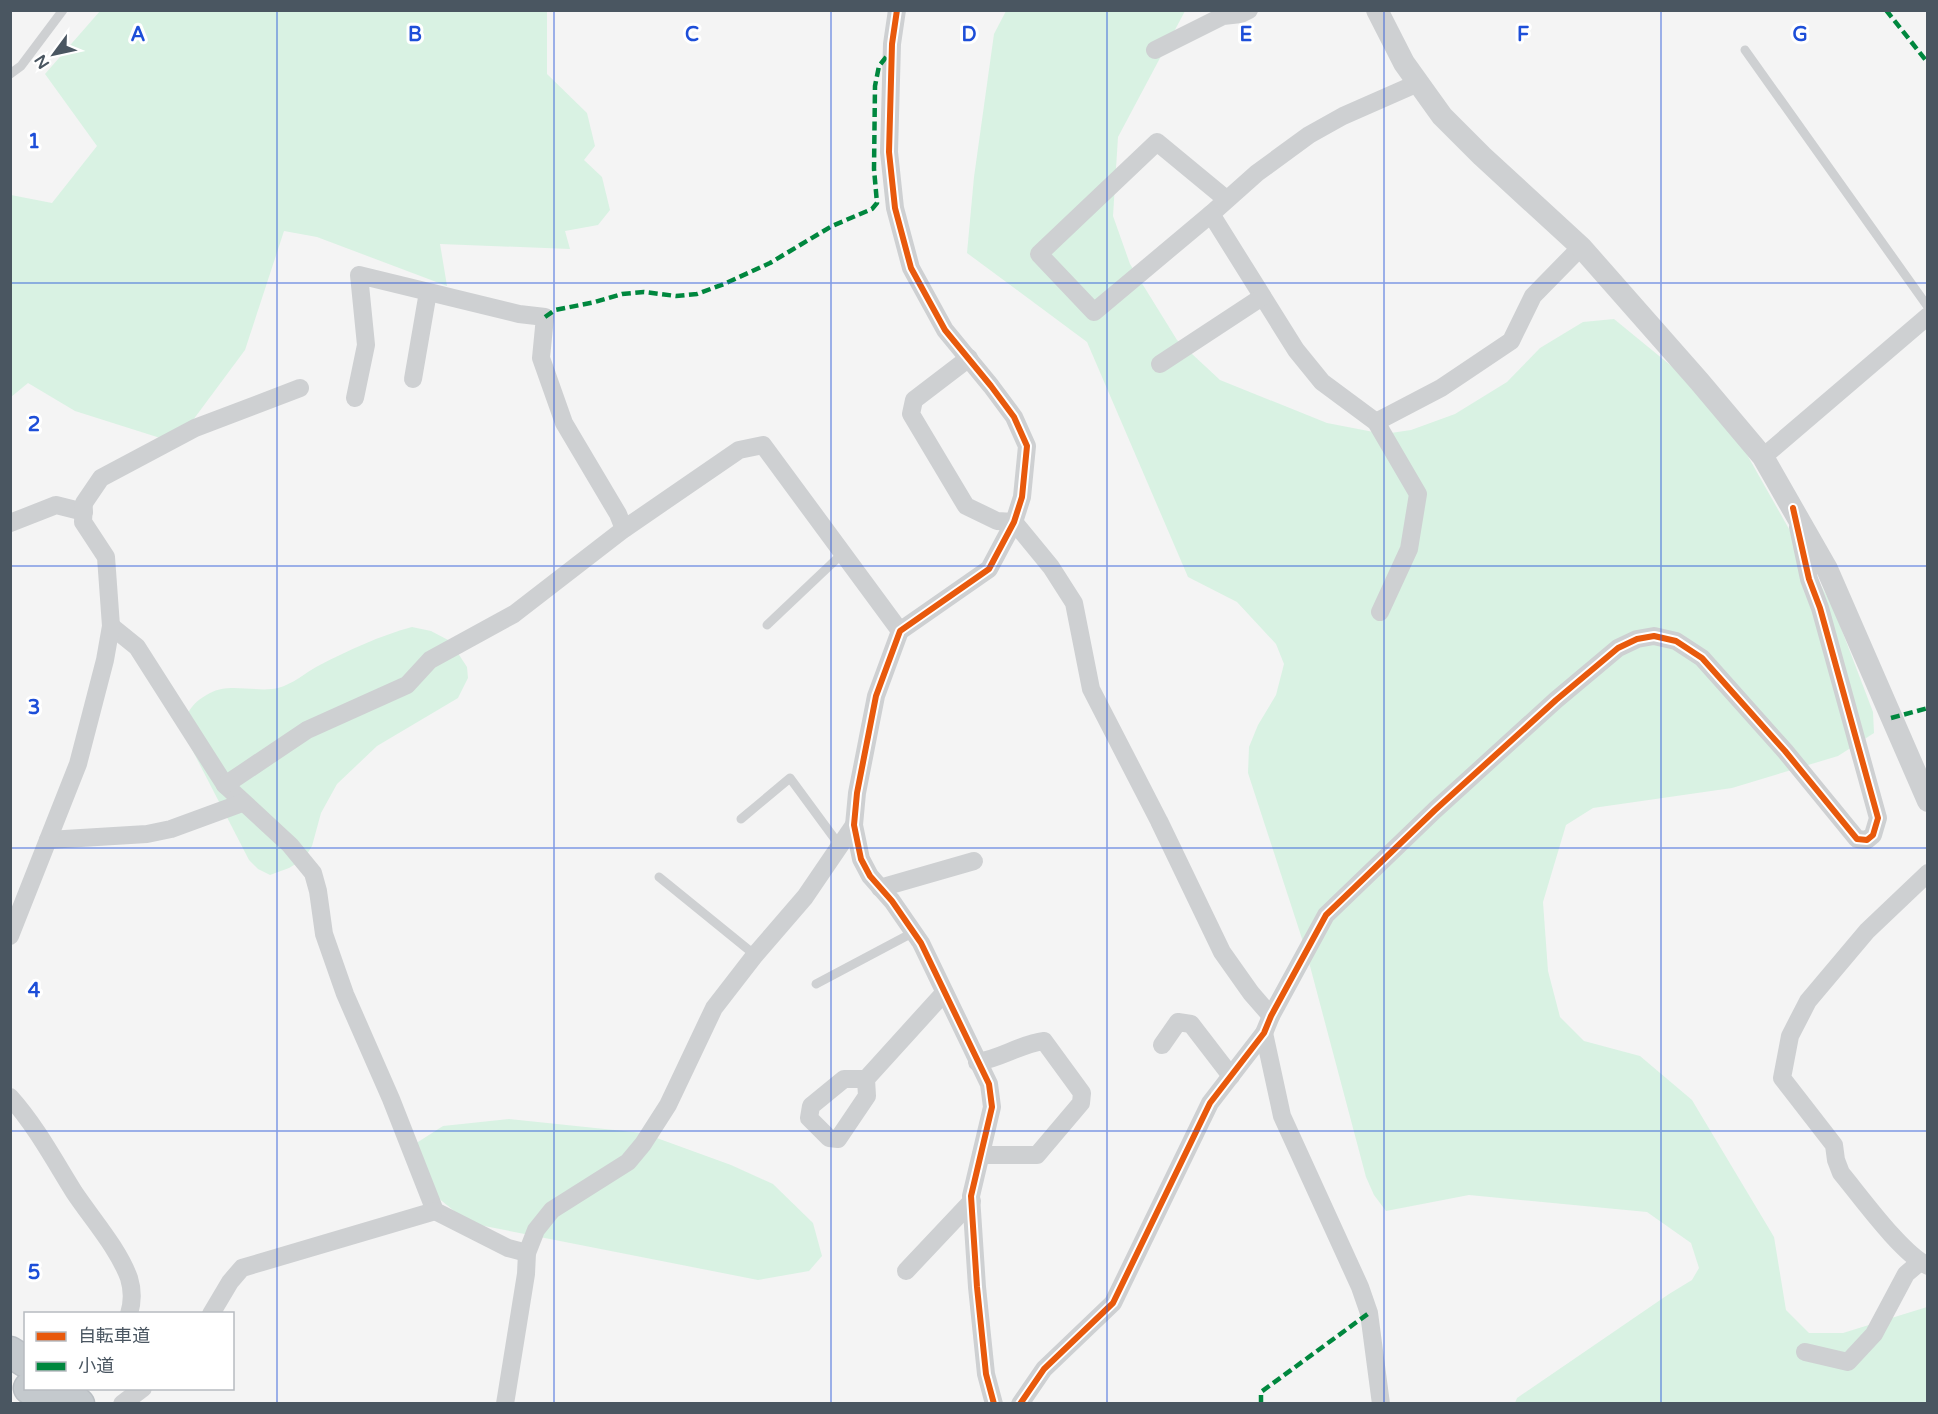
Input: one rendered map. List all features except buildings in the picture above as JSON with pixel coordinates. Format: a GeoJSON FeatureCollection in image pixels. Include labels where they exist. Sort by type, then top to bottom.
{"type":"FeatureCollection","features":[{"type":"Feature","properties":{"kind":"highway"},"geometry":{"type":"LineString","coordinates":[[10,1352],[24,1361]]}},
{"type":"Feature","properties":{"kind":"highway"},"geometry":{"type":"LineString","coordinates":[[10,1375],[24,1385]]}},
{"type":"Feature","properties":{"kind":"highway"},"geometry":{"type":"LineString","coordinates":[[40,1390],[66,1396]]}},
{"type":"Feature","properties":{"kind":"street"},"geometry":{"type":"LineString","coordinates":[[897,10],[892,44],[889,152],[895,208],[911,268],[945,330],[1014,417],[1027,446],[1022,497],[1014,522],[989,569],[900,631],[876,696],[857,793],[854,825],[861,859],[870,876],[892,901],[921,943],[976,1062],[989,1084],[992,1107],[972,1201],[977,1287],[986,1374],[994,1404]]}},
{"type":"Feature","properties":{"kind":"street"},"geometry":{"type":"LineString","coordinates":[[1155,50],[1223,16],[1241,14],[1249,10]]}},
{"type":"Feature","properties":{"kind":"street"},"geometry":{"type":"LineString","coordinates":[[1377,10],[1404,63],[1442,116],[1581,247],[1699,381],[1762,457],[1827,569],[1928,801]]}},
{"type":"Feature","properties":{"kind":"street"},"geometry":{"type":"LineString","coordinates":[[1226,199],[1157,142],[1039,254],[1094,312],[1257,173],[1309,135],[1343,116],[1418,83]]}},
{"type":"Feature","properties":{"kind":"street"},"geometry":{"type":"LineString","coordinates":[[1211,214],[1296,351],[1322,382],[1376,422],[1418,494],[1409,549],[1380,612]]}},
{"type":"Feature","properties":{"kind":"street"},"geometry":{"type":"LineString","coordinates":[[1376,422],[1441,388],[1511,340],[1533,296],[1581,247]]}},
{"type":"Feature","properties":{"kind":"street"},"geometry":{"type":"LineString","coordinates":[[355,398],[366,345],[360,275],[519,314],[545,317],[541,358],[564,423],[618,514],[624,529]]}},
{"type":"Feature","properties":{"kind":"street"},"geometry":{"type":"LineString","coordinates":[[413,379],[428,292]]}},
{"type":"Feature","properties":{"kind":"street"},"geometry":{"type":"LineString","coordinates":[[1160,364],[1262,297]]}},
{"type":"Feature","properties":{"kind":"street"},"geometry":{"type":"LineString","coordinates":[[1762,457],[1928,316]]}},
{"type":"Feature","properties":{"kind":"street"},"geometry":{"type":"LineString","coordinates":[[969,358],[914,400],[911,414],[966,506],[997,521],[1014,522],[1051,567],[1074,603],[1091,689],[1159,821],[1222,952],[1270,1016]]}},
{"type":"Feature","properties":{"kind":"street"},"geometry":{"type":"LineString","coordinates":[[10,936],[78,764],[105,660],[111,626],[106,557],[83,522],[84,503],[101,478],[195,428],[300,388]]}},
{"type":"Feature","properties":{"kind":"street"},"geometry":{"type":"LineString","coordinates":[[225,785],[307,730],[407,685],[430,660],[514,614],[624,529],[739,450],[763,445],[900,631]]}},
{"type":"Feature","properties":{"kind":"street"},"geometry":{"type":"LineString","coordinates":[[10,523],[56,505],[84,512]]}},
{"type":"Feature","properties":{"kind":"street"},"geometry":{"type":"LineString","coordinates":[[1020,1404],[1044,1369],[1113,1303],[1210,1103],[1264,1033],[1270,1016],[1326,915],[1435,810],[1556,700],[1618,648],[1637,639],[1654,636],[1676,641],[1702,658],[1785,751],[1857,839],[1867,840],[1873,836],[1878,818],[1820,608],[1809,579],[1793,508]]}},
{"type":"Feature","properties":{"kind":"street"},"geometry":{"type":"LineString","coordinates":[[111,626],[137,647],[225,785],[290,845],[313,873],[324,934],[345,994],[391,1099],[435,1211],[508,1248],[527,1253]]}},
{"type":"Feature","properties":{"kind":"street"},"geometry":{"type":"LineString","coordinates":[[48,840],[171,829],[242,803]]}},
{"type":"Feature","properties":{"kind":"street"},"geometry":{"type":"LineString","coordinates":[[505,1404],[526,1274],[527,1253],[536,1230],[552,1210],[628,1162],[643,1144],[668,1105],[714,1008],[755,955],[805,897],[854,825]]}},
{"type":"Feature","properties":{"kind":"street"},"geometry":{"type":"LineString","coordinates":[[880,888],[974,861]]}},
{"type":"Feature","properties":{"kind":"street"},"geometry":{"type":"LineString","coordinates":[[1805,1352],[1848,1362],[1874,1334],[1906,1274],[1924,1264],[1904,1247],[1841,1173],[1834,1145],[1782,1078],[1790,1036],[1808,1001],[1867,931],[1928,873]]}},
{"type":"Feature","properties":{"kind":"street"},"geometry":{"type":"LineString","coordinates":[[866,1079],[944,993]]}},
{"type":"Feature","properties":{"kind":"street"},"geometry":{"type":"LineString","coordinates":[[1162,1046],[1178,1022],[1191,1024],[1231,1076]]}},
{"type":"Feature","properties":{"kind":"street"},"geometry":{"type":"LineString","coordinates":[[1264,1033],[1282,1116],[1360,1287],[1369,1313],[1381,1404]]}},
{"type":"Feature","properties":{"kind":"street"},"geometry":{"type":"LineString","coordinates":[[976,1062],[986,1061],[1033,1042],[1044,1041],[1082,1093],[1081,1103],[1037,1155],[981,1155]]}},
{"type":"Feature","properties":{"kind":"street"},"geometry":{"type":"LineString","coordinates":[[10,1097],[27,1116],[122,1263],[129,1279],[133,1300],[130,1312]]}},
{"type":"Feature","properties":{"kind":"street"},"geometry":{"type":"LineString","coordinates":[[906,1271],[972,1201]]}},
{"type":"Feature","properties":{"kind":"street"},"geometry":{"type":"LineString","coordinates":[[212,1312],[230,1282],[242,1268],[435,1211]]}},
{"type":"Feature","properties":{"kind":"street"},"geometry":{"type":"LineString","coordinates":[[122,1404],[142,1390]]}},
{"type":"Feature","properties":{"kind":"lane"},"geometry":{"type":"LineString","coordinates":[[10,74],[21,66],[63,10]]}},
{"type":"Feature","properties":{"kind":"lane"},"geometry":{"type":"LineString","coordinates":[[1745,50],[1928,307]]}},
{"type":"Feature","properties":{"kind":"lane"},"geometry":{"type":"LineString","coordinates":[[767,625],[843,553]]}},
{"type":"Feature","properties":{"kind":"lane"},"geometry":{"type":"LineString","coordinates":[[741,819],[790,778],[840,846]]}},
{"type":"Feature","properties":{"kind":"lane"},"geometry":{"type":"LineString","coordinates":[[659,877],[755,955]]}},
{"type":"Feature","properties":{"kind":"lane"},"geometry":{"type":"LineString","coordinates":[[816,984],[914,932]]}},
{"type":"Feature","properties":{"kind":"green space"},"geometry":{"type":"Polygon","coordinates":[[[100,11],[547,11],[547,74],[587,113],[595,146],[584,160],[602,177],[610,210],[598,225],[565,231],[570,249],[440,244],[447,286],[317,237],[284,231],[245,350],[176,443],[75,411],[28,383],[11,397],[11,195],[52,203],[97,146],[45,74],[100,11]]]}},
{"type":"Feature","properties":{"kind":"green space"},"geometry":{"type":"Polygon","coordinates":[[[1006,11],[1185,11],[1118,137],[1113,216],[1130,264],[1177,340],[1220,380],[1327,423],[1384,434],[1411,430],[1455,414],[1507,382],[1540,348],[1583,322],[1614,319],[1719,405],[1833,607],[1873,712],[1874,733],[1838,756],[1732,788],[1593,808],[1566,825],[1543,902],[1548,971],[1560,1017],[1584,1041],[1640,1056],[1692,1100],[1774,1237],[1786,1310],[1809,1333],[1843,1333],[1927,1307],[1927,1403],[1515,1403],[1517,1398],[1692,1280],[1699,1268],[1691,1243],[1647,1212],[1469,1195],[1386,1211],[1374,1195],[1366,1177],[1306,951],[1248,773],[1249,747],[1258,725],[1276,695],[1284,664],[1276,644],[1237,602],[1188,577],[1087,342],[967,253],[974,177],[994,34],[1006,11]]]}},
{"type":"Feature","properties":{"kind":"green space"},"geometry":{"type":"Polygon","coordinates":[[[412,627],[431,631],[450,641],[467,667],[468,678],[458,698],[377,746],[337,784],[321,813],[312,846],[304,859],[270,875],[258,869],[249,860],[183,732],[191,708],[204,696],[226,688],[278,688],[353,649],[412,627]]]}},
{"type":"Feature","properties":{"kind":"green space"},"geometry":{"type":"Polygon","coordinates":[[[509,1119],[643,1133],[731,1165],[773,1184],[813,1223],[822,1256],[809,1271],[758,1280],[469,1223],[432,1193],[405,1157],[418,1142],[443,1126],[509,1119]]]}},
{"type":"Feature","properties":{"kind":"marked path"},"geometry":{"type":"LineString","coordinates":[[1886,10],[1928,63]]}},
{"type":"Feature","properties":{"kind":"marked path"},"geometry":{"type":"LineString","coordinates":[[545,317],[555,310],[622,294],[644,292],[676,296],[697,294],[770,263],[832,226],[872,209],[877,203],[874,169],[875,86],[879,66],[891,51]]}},
{"type":"Feature","properties":{"kind":"marked path"},"geometry":{"type":"LineString","coordinates":[[1891,718],[1928,708]]}},
{"type":"Feature","properties":{"kind":"marked path"},"geometry":{"type":"LineString","coordinates":[[1261,1404],[1261,1392],[1369,1313]]}},
{"type":"Feature","properties":{"kind":"cycle path"},"geometry":{"type":"LineString","coordinates":[[897,10],[892,44],[889,152],[895,208],[911,268],[945,330],[1014,417],[1027,446],[1022,497],[1014,522],[989,569],[900,631],[876,696],[857,793],[854,825],[861,859],[870,876],[892,901],[921,943],[989,1084],[992,1107],[971,1196],[986,1374],[994,1404]]}},
{"type":"Feature","properties":{"kind":"cycle path"},"geometry":{"type":"LineString","coordinates":[[1020,1404],[1044,1369],[1113,1303],[1210,1103],[1264,1033],[1326,915],[1435,810],[1556,700],[1618,648],[1637,639],[1654,636],[1676,641],[1702,658],[1785,751],[1857,839],[1867,840],[1873,835],[1878,818],[1820,608],[1809,579],[1793,508]]}}]}
